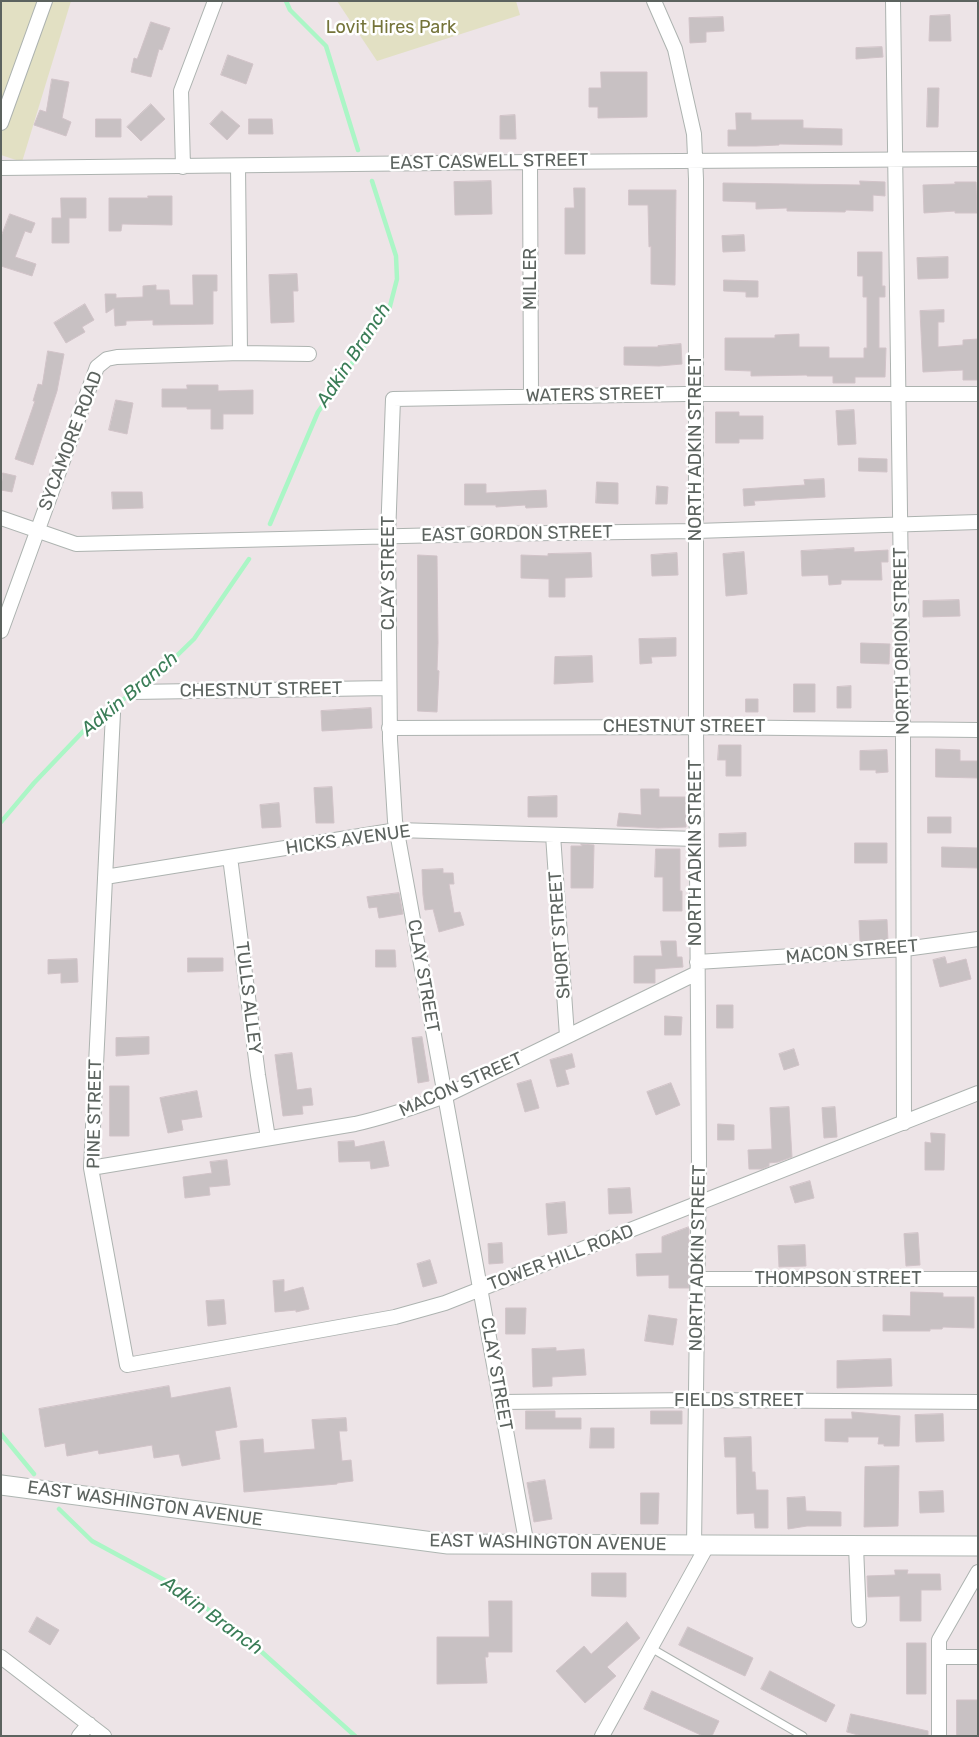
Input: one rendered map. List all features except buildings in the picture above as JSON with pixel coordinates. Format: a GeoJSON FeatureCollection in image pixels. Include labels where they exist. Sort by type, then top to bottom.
{"type":"FeatureCollection","features":[{"type":"Feature","properties":{"kind":"street"},"geometry":{"type":"LineString","coordinates":[[1,123],[46,1]]}},
{"type":"Feature","properties":{"kind":"street"},"geometry":{"type":"LineString","coordinates":[[183,167],[181,91],[215,1]]}},
{"type":"Feature","properties":{"kind":"street","name":"NORTH ADKIN STREET"},"geometry":{"type":"LineString","coordinates":[[602,1736],[650,1648],[700,1546],[696,1400],[699,1204],[696,839],[696,179],[694,134],[675,49],[654,1]]}},
{"type":"Feature","properties":{"kind":"street","name":"NORTH ORION STREET"},"geometry":{"type":"LineString","coordinates":[[893,1],[901,524],[904,1122]]}},
{"type":"Feature","properties":{"kind":"street","name":"EAST CASWELL STREET"},"geometry":{"type":"LineString","coordinates":[[1,168],[695,160],[978,159]]}},
{"type":"Feature","properties":{"kind":"street","name":"MILLER"},"geometry":{"type":"LineString","coordinates":[[530,162],[531,396]]}},
{"type":"Feature","properties":{"kind":"street"},"geometry":{"type":"LineString","coordinates":[[238,166],[240,353]]}},
{"type":"Feature","properties":{"kind":"street","name":"SYCAMORE ROAD"},"geometry":{"type":"LineString","coordinates":[[1,631],[97,367],[107,359],[117,357],[240,353],[309,354]]}},
{"type":"Feature","properties":{"kind":"street","name":"WATERS STREET"},"geometry":{"type":"LineString","coordinates":[[393,399],[696,394],[978,394]]}},
{"type":"Feature","properties":{"kind":"street","name":"CLAY STREET"},"geometry":{"type":"LineString","coordinates":[[393,399],[388,536],[389,728],[397,830],[527,1546]]}},
{"type":"Feature","properties":{"kind":"street","name":"EAST GORDON STREET"},"geometry":{"type":"LineString","coordinates":[[1,518],[76,544],[696,531],[978,522]]}},
{"type":"Feature","properties":{"kind":"street","name":"CHESTNUT STREET"},"geometry":{"type":"LineString","coordinates":[[132,692],[389,688]]}},
{"type":"Feature","properties":{"kind":"street"},"geometry":{"type":"LineString","coordinates":[[105,877],[113,713]]}},
{"type":"Feature","properties":{"kind":"street","name":"CHESTNUT STREET"},"geometry":{"type":"LineString","coordinates":[[389,728],[696,726],[978,730]]}},
{"type":"Feature","properties":{"kind":"street","name":"HICKS AVENUE"},"geometry":{"type":"LineString","coordinates":[[105,877],[397,830],[696,839]]}},
{"type":"Feature","properties":{"kind":"street","name":"SHORT STREET"},"geometry":{"type":"LineString","coordinates":[[553,834],[567,1036]]}},
{"type":"Feature","properties":{"kind":"street","name":"TULLS ALLEY"},"geometry":{"type":"LineString","coordinates":[[230,857],[268,1138]]}},
{"type":"Feature","properties":{"kind":"street","name":"PINE STREET"},"geometry":{"type":"LineString","coordinates":[[105,877],[91,1168],[127,1366]]}},
{"type":"Feature","properties":{"kind":"street","name":"MACON STREET"},"geometry":{"type":"LineString","coordinates":[[91,1168],[383,1118],[445,1096],[567,1036],[697,968],[904,949],[978,939]]}},
{"type":"Feature","properties":{"kind":"street","name":"TOWER HILL ROAD"},"geometry":{"type":"LineString","coordinates":[[127,1366],[394,1317],[445,1303],[978,1093]]}},
{"type":"Feature","properties":{"kind":"street","name":"THOMPSON STREET"},"geometry":{"type":"LineString","coordinates":[[698,1279],[978,1279]]}},
{"type":"Feature","properties":{"kind":"street","name":"FIELDS STREET"},"geometry":{"type":"LineString","coordinates":[[501,1402],[696,1400],[978,1402]]}},
{"type":"Feature","properties":{"kind":"street","name":"EAST WASHINGTON AVENUE"},"geometry":{"type":"LineString","coordinates":[[1,1485],[448,1544],[527,1546],[978,1546]]}},
{"type":"Feature","properties":{"kind":"street"},"geometry":{"type":"LineString","coordinates":[[856,1546],[859,1620]]}},
{"type":"Feature","properties":{"kind":"street"},"geometry":{"type":"LineString","coordinates":[[939,1736],[939,1640],[978,1572]]}},
{"type":"Feature","properties":{"kind":"street"},"geometry":{"type":"LineString","coordinates":[[1,1657],[104,1736]]}},
{"type":"Feature","properties":{"kind":"street"},"geometry":{"type":"LineString","coordinates":[[939,1657],[978,1657]]}},
{"type":"Feature","properties":{"kind":"street"},"geometry":{"type":"LineString","coordinates":[[79,1736],[89,1724]]}},
{"type":"Feature","properties":{"kind":"lane"},"geometry":{"type":"LineString","coordinates":[[650,1648],[804,1736]]}},
{"type":"Feature","properties":{"kind":"green space"},"geometry":{"type":"Polygon","coordinates":[[[1,1],[71,1],[22,162],[1,155],[1,1]]]}},
{"type":"Feature","properties":{"kind":"green space","name":"Lovit Hires Park"},"geometry":{"type":"Polygon","coordinates":[[[337,1],[516,1],[520,15],[377,61],[337,1]]]}},
{"type":"Feature","properties":{"kind":"waterway","name":"Adkin Branch"},"geometry":{"type":"LineString","coordinates":[[286,1],[290,10],[326,46],[358,150]]}},
{"type":"Feature","properties":{"kind":"waterway","name":"Adkin Branch"},"geometry":{"type":"LineString","coordinates":[[270,524],[318,412],[389,310],[397,279],[396,256],[372,181]]}},
{"type":"Feature","properties":{"kind":"waterway","name":"Adkin Branch"},"geometry":{"type":"LineString","coordinates":[[140,688],[155,677],[194,639],[249,559]]}},
{"type":"Feature","properties":{"kind":"waterway","name":"Adkin Branch"},"geometry":{"type":"LineString","coordinates":[[1,822],[34,783],[94,720],[131,694]]}},
{"type":"Feature","properties":{"kind":"waterway","name":"Adkin Branch"},"geometry":{"type":"LineString","coordinates":[[1,1434],[34,1474]]}},
{"type":"Feature","properties":{"kind":"waterway","name":"Adkin Branch"},"geometry":{"type":"LineString","coordinates":[[59,1509],[92,1541],[179,1588],[244,1636],[355,1736]]}}]}
